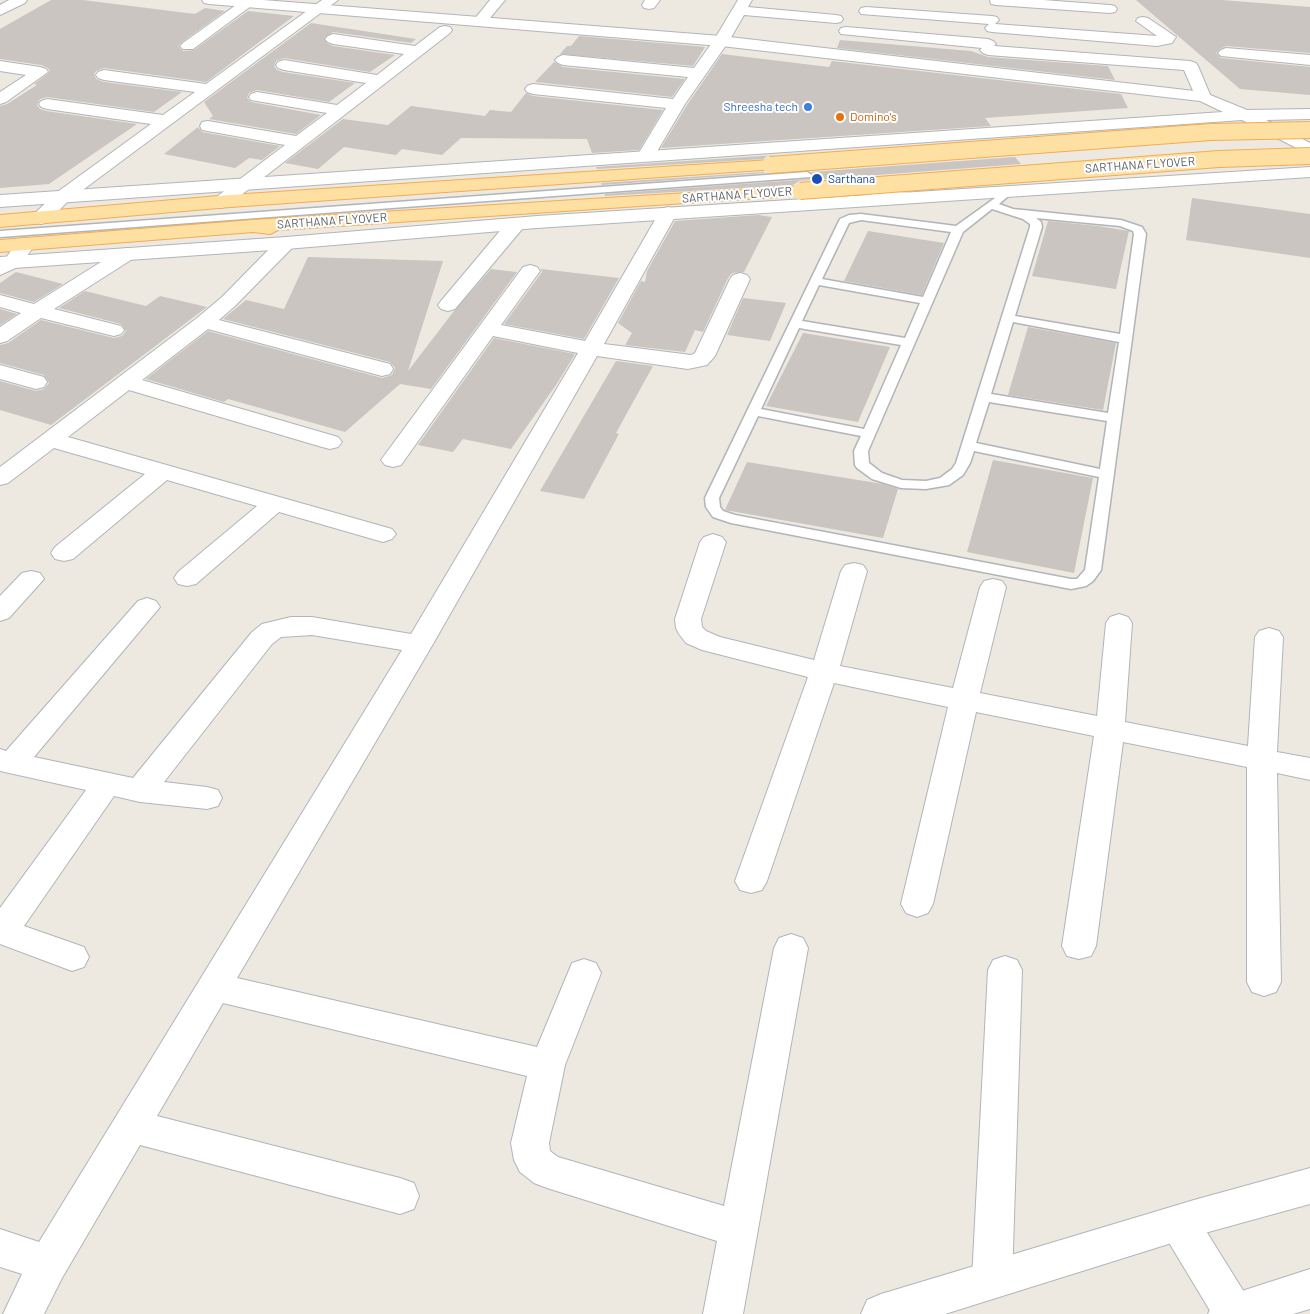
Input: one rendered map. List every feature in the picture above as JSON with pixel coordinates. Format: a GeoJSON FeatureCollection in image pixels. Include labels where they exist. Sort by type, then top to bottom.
{"type":"FeatureCollection","features":[{"type":"Feature","properties":{"kind":"main road","name":"SARTHANA FLYOVER"},"geometry":{"type":"LineString","coordinates":[[0,221],[221,202],[725,171],[770,165],[1211,132],[1310,130]]}},
{"type":"Feature","properties":{"kind":"main road"},"geometry":{"type":"LineString","coordinates":[[725,171],[763,148]]}},
{"type":"Feature","properties":{"kind":"main road","name":"SARTHANA FLYOVER"},"geometry":{"type":"LineString","coordinates":[[253,226],[800,191],[1219,159],[1310,156]]}},
{"type":"Feature","properties":{"kind":"main road"},"geometry":{"type":"LineString","coordinates":[[0,246],[253,226],[348,237]]}},
{"type":"Feature","properties":{"kind":"street"},"geometry":{"type":"LineString","coordinates":[[0,11],[20,0]]}},
{"type":"Feature","properties":{"kind":"street"},"geometry":{"type":"LineString","coordinates":[[209,0],[248,3],[325,4],[480,21],[721,41],[1202,97],[1245,115],[1310,150]]}},
{"type":"Feature","properties":{"kind":"street"},"geometry":{"type":"LineString","coordinates":[[480,21],[498,0]]}},
{"type":"Feature","properties":{"kind":"street"},"geometry":{"type":"LineString","coordinates":[[983,70],[996,0],[1110,9]]}},
{"type":"Feature","properties":{"kind":"street"},"geometry":{"type":"LineString","coordinates":[[188,46],[248,3]]}},
{"type":"Feature","properties":{"kind":"street"},"geometry":{"type":"LineString","coordinates":[[41,218],[62,197],[325,4]]}},
{"type":"Feature","properties":{"kind":"street"},"geometry":{"type":"LineString","coordinates":[[646,156],[677,104],[721,41],[742,5],[841,25],[988,47],[1190,66],[1202,97]]}},
{"type":"Feature","properties":{"kind":"street"},"geometry":{"type":"LineString","coordinates":[[866,11],[1157,42],[1167,40],[1168,37],[1143,21]]}},
{"type":"Feature","properties":{"kind":"street"},"geometry":{"type":"LineString","coordinates":[[221,202],[445,30]]}},
{"type":"Feature","properties":{"kind":"street"},"geometry":{"type":"LineString","coordinates":[[333,39],[418,51]]}},
{"type":"Feature","properties":{"kind":"street"},"geometry":{"type":"LineString","coordinates":[[1226,53],[1310,60]]}},
{"type":"Feature","properties":{"kind":"street"},"geometry":{"type":"LineString","coordinates":[[563,60],[699,73]]}},
{"type":"Feature","properties":{"kind":"street"},"geometry":{"type":"LineString","coordinates":[[284,65],[379,80]]}},
{"type":"Feature","properties":{"kind":"street"},"geometry":{"type":"LineString","coordinates":[[0,66],[40,72],[0,99]]}},
{"type":"Feature","properties":{"kind":"street"},"geometry":{"type":"LineString","coordinates":[[104,75],[210,89]]}},
{"type":"Feature","properties":{"kind":"street"},"geometry":{"type":"LineString","coordinates":[[532,89],[677,104]]}},
{"type":"Feature","properties":{"kind":"street"},"geometry":{"type":"LineString","coordinates":[[257,97],[340,110]]}},
{"type":"Feature","properties":{"kind":"street"},"geometry":{"type":"LineString","coordinates":[[47,104],[166,121]]}},
{"type":"Feature","properties":{"kind":"street"},"geometry":{"type":"LineString","coordinates":[[0,201],[1245,115],[1310,114]]}},
{"type":"Feature","properties":{"kind":"street"},"geometry":{"type":"LineString","coordinates":[[208,126],[298,142]]}},
{"type":"Feature","properties":{"kind":"street"},"geometry":{"type":"LineString","coordinates":[[4,265],[668,213],[1310,172]]}},
{"type":"Feature","properties":{"kind":"street"},"geometry":{"type":"LineString","coordinates":[[23,1314],[48,1264],[216,987],[420,644],[591,350],[668,213]]}},
{"type":"Feature","properties":{"kind":"street"},"geometry":{"type":"LineString","coordinates":[[448,305],[516,224]]}},
{"type":"Feature","properties":{"kind":"street"},"geometry":{"type":"LineString","coordinates":[[0,478],[204,322],[228,301],[286,243]]}},
{"type":"Feature","properties":{"kind":"street"},"geometry":{"type":"LineString","coordinates":[[4,265],[25,244]]}},
{"type":"Feature","properties":{"kind":"street"},"geometry":{"type":"LineString","coordinates":[[0,337],[38,310],[127,254]]}},
{"type":"Feature","properties":{"kind":"street"},"geometry":{"type":"LineString","coordinates":[[393,460],[530,271]]}},
{"type":"Feature","properties":{"kind":"street"},"geometry":{"type":"LineString","coordinates":[[488,329],[591,350],[688,363],[699,360],[704,356],[740,279]]}},
{"type":"Feature","properties":{"kind":"street"},"geometry":{"type":"LineString","coordinates":[[0,301],[114,330]]}},
{"type":"Feature","properties":{"kind":"street"},"geometry":{"type":"LineString","coordinates":[[204,322],[382,369]]}},
{"type":"Feature","properties":{"kind":"street"},"geometry":{"type":"LineString","coordinates":[[0,372],[36,382]]}},
{"type":"Feature","properties":{"kind":"street"},"geometry":{"type":"LineString","coordinates":[[124,382],[330,442]]}},
{"type":"Feature","properties":{"kind":"street"},"geometry":{"type":"LineString","coordinates":[[50,439],[383,534]]}},
{"type":"Feature","properties":{"kind":"street"},"geometry":{"type":"LineString","coordinates":[[64,553],[163,472]]}},
{"type":"Feature","properties":{"kind":"street"},"geometry":{"type":"LineString","coordinates":[[187,578],[275,503]]}},
{"type":"Feature","properties":{"kind":"street"},"geometry":{"type":"LineString","coordinates":[[713,542],[688,619],[689,628],[696,637],[712,644],[824,672],[1310,769]]}},
{"type":"Feature","properties":{"kind":"street"},"geometry":{"type":"LineString","coordinates":[[750,881],[824,672],[854,571]]}},
{"type":"Feature","properties":{"kind":"street"},"geometry":{"type":"LineString","coordinates":[[0,612],[32,579]]}},
{"type":"Feature","properties":{"kind":"street"},"geometry":{"type":"LineString","coordinates":[[917,904],[992,587]]}},
{"type":"Feature","properties":{"kind":"street"},"geometry":{"type":"LineString","coordinates":[[147,607],[6,761],[140,791],[207,798]]}},
{"type":"Feature","properties":{"kind":"street"},"geometry":{"type":"LineString","coordinates":[[1080,946],[1110,729],[1118,622]]}},
{"type":"Feature","properties":{"kind":"street"},"geometry":{"type":"LineString","coordinates":[[140,791],[262,638],[272,630],[290,626],[312,626],[420,644]]}},
{"type":"Feature","properties":{"kind":"street"},"geometry":{"type":"LineString","coordinates":[[1264,982],[1262,759],[1269,637]]}},
{"type":"Feature","properties":{"kind":"street"},"geometry":{"type":"LineString","coordinates":[[72,957],[9,934],[7,928],[9,921],[107,784]]}},
{"type":"Feature","properties":{"kind":"street"},"geometry":{"type":"LineString","coordinates":[[723,1314],[791,948]]}},
{"type":"Feature","properties":{"kind":"street"},"geometry":{"type":"LineString","coordinates":[[992,1280],[1005,970]]}},
{"type":"Feature","properties":{"kind":"street"},"geometry":{"type":"LineString","coordinates":[[584,973],[547,1065],[530,1143],[533,1160],[547,1171],[739,1229]]}},
{"type":"Feature","properties":{"kind":"street"},"geometry":{"type":"LineString","coordinates":[[216,987],[547,1065]]}},
{"type":"Feature","properties":{"kind":"street"},"geometry":{"type":"LineString","coordinates":[[132,1126],[400,1196]]}},
{"type":"Feature","properties":{"kind":"street"},"geometry":{"type":"LineString","coordinates":[[881,1314],[1180,1223],[1310,1186]]}},
{"type":"Feature","properties":{"kind":"street"},"geometry":{"type":"LineString","coordinates":[[1180,1223],[1233,1313],[1310,1289]]}},
{"type":"Feature","properties":{"kind":"street"},"geometry":{"type":"LineString","coordinates":[[0,1248],[48,1264]]}},
{"type":"Feature","properties":{"kind":"lane"},"geometry":{"type":"LineString","coordinates":[[0,227],[725,171],[807,174],[0,234]]}},
{"type":"Feature","properties":{"kind":"lane"},"geometry":{"type":"LineString","coordinates":[[757,179],[918,197]]}},
{"type":"Feature","properties":{"kind":"lane"},"geometry":{"type":"LineString","coordinates":[[991,204],[1035,222],[1036,227],[984,397],[958,472],[944,482],[926,485],[901,484],[877,476],[862,465],[860,451],[958,230],[991,204],[1009,191]]}},
{"type":"Feature","properties":{"kind":"lane"},"geometry":{"type":"LineString","coordinates":[[958,230],[861,217],[848,218],[844,221],[712,498],[713,507],[718,514],[731,519],[1071,584],[1082,583],[1088,578],[1092,570],[1140,234],[1138,229],[1121,223],[1013,212]]}},
{"type":"Feature","properties":{"kind":"lane"},"geometry":{"type":"LineString","coordinates":[[815,281],[927,301]]}},
{"type":"Feature","properties":{"kind":"lane"},"geometry":{"type":"LineString","coordinates":[[1008,318],[1125,338]]}},
{"type":"Feature","properties":{"kind":"lane"},"geometry":{"type":"LineString","coordinates":[[795,324],[909,342]]}},
{"type":"Feature","properties":{"kind":"lane"},"geometry":{"type":"LineString","coordinates":[[984,397],[1114,418]]}},
{"type":"Feature","properties":{"kind":"lane"},"geometry":{"type":"LineString","coordinates":[[753,411],[869,434]]}},
{"type":"Feature","properties":{"kind":"lane"},"geometry":{"type":"LineString","coordinates":[[968,446],[1106,474]]}},
{"type":"Feature","properties":{"kind":"building"},"geometry":{"type":"Polygon","coordinates":[[[51,0],[83,0],[195,14],[205,8],[225,11],[182,42],[178,46],[183,51],[194,50],[248,11],[294,16],[206,82],[104,68],[96,71],[94,74],[96,79],[104,82],[182,92],[154,112],[47,97],[40,99],[37,105],[40,109],[46,111],[137,124],[49,184],[0,188],[0,106],[7,104],[37,85],[34,84],[50,72],[48,68],[41,65],[0,59],[0,29],[51,0]]]}},
{"type":"Feature","properties":{"kind":"building"},"geometry":{"type":"Polygon","coordinates":[[[1136,0],[1222,0],[1310,7],[1310,53],[1226,46],[1216,53],[1221,58],[1310,67],[1310,95],[1240,89],[1136,0]]]}},
{"type":"Feature","properties":{"kind":"building"},"geometry":{"type":"Polygon","coordinates":[[[311,23],[416,39],[411,43],[333,32],[324,38],[327,43],[333,46],[395,55],[370,72],[284,58],[276,61],[274,66],[277,70],[283,72],[355,83],[329,102],[257,90],[249,93],[247,98],[251,102],[321,115],[296,134],[209,119],[213,116],[204,102],[311,23]]]}},
{"type":"Feature","properties":{"kind":"building"},"geometry":{"type":"Polygon","coordinates":[[[579,36],[705,47],[693,66],[560,54],[567,46],[571,46],[579,36]]]}},
{"type":"Feature","properties":{"kind":"building"},"geometry":{"type":"Polygon","coordinates":[[[840,40],[971,51],[988,57],[1108,66],[1115,80],[837,48],[840,40]]]}},
{"type":"Feature","properties":{"kind":"building"},"geometry":{"type":"Polygon","coordinates":[[[722,54],[829,67],[832,61],[1121,94],[1128,108],[985,118],[991,126],[661,148],[687,105],[722,54]]]}},
{"type":"Feature","properties":{"kind":"building"},"geometry":{"type":"Polygon","coordinates":[[[554,62],[563,67],[685,79],[672,97],[535,82],[554,62]]]}},
{"type":"Feature","properties":{"kind":"building"},"geometry":{"type":"Polygon","coordinates":[[[526,93],[533,96],[663,110],[639,150],[592,153],[587,139],[461,138],[442,155],[402,149],[396,155],[344,147],[318,169],[285,163],[343,119],[388,125],[411,106],[485,116],[490,110],[511,112],[526,93]]]}},
{"type":"Feature","properties":{"kind":"building"},"geometry":{"type":"Polygon","coordinates":[[[198,127],[202,132],[280,146],[262,160],[249,158],[235,168],[164,154],[198,127]]]}},
{"type":"Feature","properties":{"kind":"building"},"geometry":{"type":"Polygon","coordinates":[[[768,156],[763,159],[597,169],[596,167],[768,156]]]}},
{"type":"Feature","properties":{"kind":"building"},"geometry":{"type":"Polygon","coordinates":[[[1015,157],[1021,164],[799,181],[793,185],[605,196],[605,194],[811,179],[814,174],[811,172],[1015,157]]]}},
{"type":"Feature","properties":{"kind":"building"},"geometry":{"type":"Polygon","coordinates":[[[765,173],[602,185],[601,183],[765,173]]]}},
{"type":"Feature","properties":{"kind":"building"},"geometry":{"type":"Polygon","coordinates":[[[1192,198],[1310,214],[1310,258],[1186,240],[1192,198]]]}},
{"type":"Feature","properties":{"kind":"building"},"geometry":{"type":"Polygon","coordinates":[[[758,215],[772,217],[744,272],[732,273],[728,278],[703,332],[695,330],[685,352],[625,345],[632,333],[618,323],[641,281],[645,282],[647,271],[675,221],[758,215]]]}},
{"type":"Feature","properties":{"kind":"building"},"geometry":{"type":"Polygon","coordinates":[[[1048,221],[1129,231],[1116,289],[1032,276],[1048,221]]]}},
{"type":"Feature","properties":{"kind":"building"},"geometry":{"type":"Polygon","coordinates":[[[868,231],[944,243],[922,295],[844,281],[868,231]]]}},
{"type":"Feature","properties":{"kind":"building"},"geometry":{"type":"Polygon","coordinates":[[[308,257],[443,261],[408,371],[454,311],[491,269],[517,272],[431,389],[400,384],[345,432],[228,399],[224,402],[146,379],[208,331],[382,378],[392,375],[395,368],[390,362],[223,319],[246,300],[284,309],[308,257]]]}},
{"type":"Feature","properties":{"kind":"building"},"geometry":{"type":"Polygon","coordinates":[[[541,269],[619,278],[584,339],[504,324],[542,272],[541,269]]]}},
{"type":"Feature","properties":{"kind":"building"},"geometry":{"type":"Polygon","coordinates":[[[16,272],[63,284],[34,302],[0,293],[0,283],[16,272]]]}},
{"type":"Feature","properties":{"kind":"building"},"geometry":{"type":"Polygon","coordinates":[[[85,291],[146,306],[160,296],[207,307],[51,425],[0,410],[0,381],[36,391],[44,389],[49,383],[44,375],[0,363],[0,345],[8,343],[41,320],[114,338],[122,336],[126,331],[121,324],[59,308],[85,291]]]}},
{"type":"Feature","properties":{"kind":"building"},"geometry":{"type":"Polygon","coordinates":[[[743,298],[786,303],[770,341],[727,335],[743,298]]]}},
{"type":"Feature","properties":{"kind":"building"},"geometry":{"type":"Polygon","coordinates":[[[0,309],[17,314],[0,325],[0,309]]]}},
{"type":"Feature","properties":{"kind":"building"},"geometry":{"type":"Polygon","coordinates":[[[1028,327],[1116,343],[1103,410],[1008,395],[1028,327]]]}},
{"type":"Feature","properties":{"kind":"building"},"geometry":{"type":"Polygon","coordinates":[[[803,333],[890,347],[858,422],[766,406],[803,333]]]}},
{"type":"Feature","properties":{"kind":"building"},"geometry":{"type":"Polygon","coordinates":[[[494,338],[575,354],[558,382],[511,449],[463,439],[453,452],[418,445],[494,338]]]}},
{"type":"Feature","properties":{"kind":"building"},"geometry":{"type":"Polygon","coordinates":[[[616,361],[653,366],[616,433],[619,434],[584,499],[540,491],[616,361]]]}},
{"type":"Feature","properties":{"kind":"building"},"geometry":{"type":"Polygon","coordinates":[[[993,460],[1093,478],[1074,573],[967,552],[993,460]]]}},
{"type":"Feature","properties":{"kind":"building"},"geometry":{"type":"Polygon","coordinates":[[[747,462],[883,484],[898,489],[883,538],[725,510],[747,462]]]}},
{"type":"Feature","properties":{"kind":"place","name":"Shreesha tech"},"geometry":{"type":"Point","coordinates":[808,107]}},
{"type":"Feature","properties":{"kind":"place","name":"Domino's"},"geometry":{"type":"Point","coordinates":[840,117]}},
{"type":"Feature","properties":{"kind":"place","name":"Sarthana"},"geometry":{"type":"Point","coordinates":[817,179]}}]}
